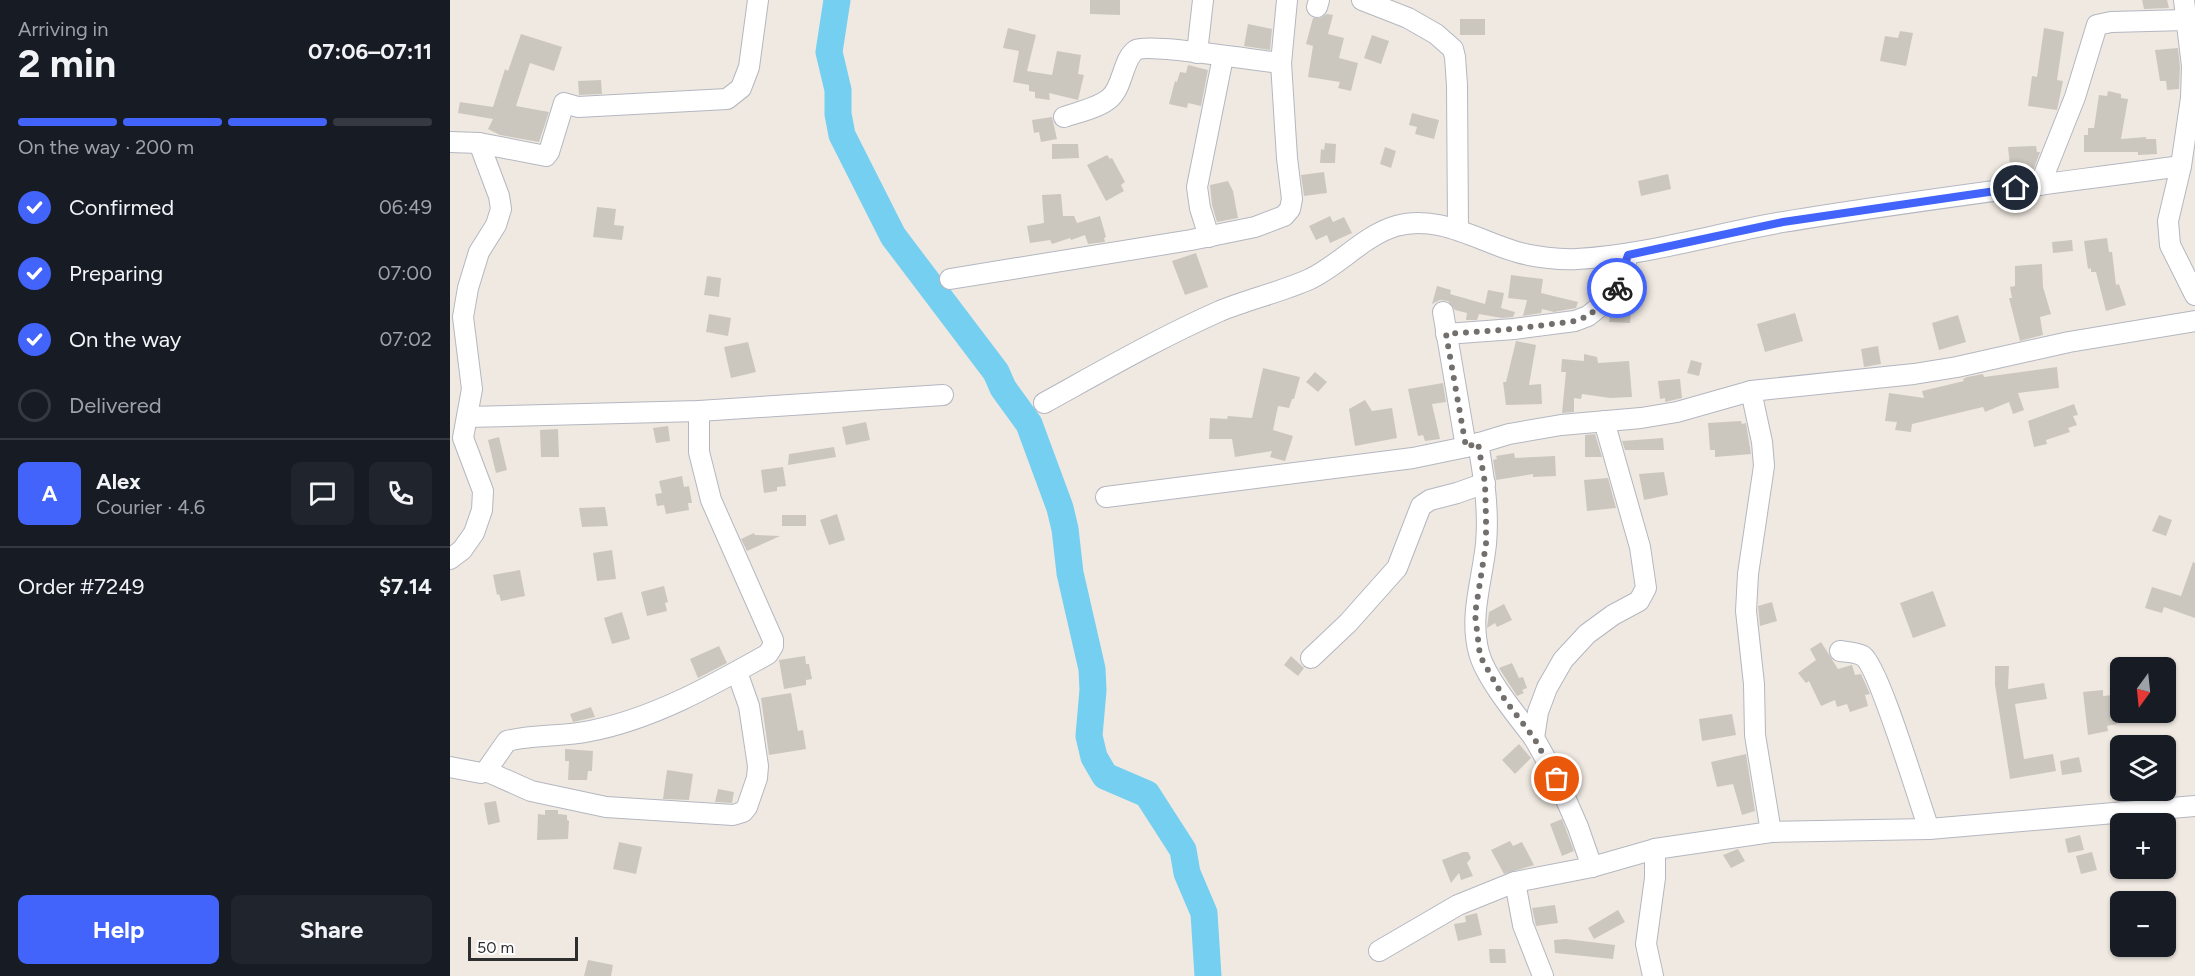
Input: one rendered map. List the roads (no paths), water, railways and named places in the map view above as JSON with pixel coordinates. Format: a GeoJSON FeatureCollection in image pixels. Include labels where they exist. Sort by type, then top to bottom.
{"type":"FeatureCollection","features":[{"type":"Feature","properties":{"kind":"street"},"geometry":{"type":"LineString","coordinates":[[450,142],[479,143],[546,156],[564,103],[578,107],[727,99],[741,88],[749,68],[758,0]]}},
{"type":"Feature","properties":{"kind":"street"},"geometry":{"type":"LineString","coordinates":[[1197,53],[1203,0]]}},
{"type":"Feature","properties":{"kind":"street"},"geometry":{"type":"LineString","coordinates":[[950,279],[1209,237],[1263,224],[1284,216],[1290,209],[1292,199],[1281,63],[1287,0]]}},
{"type":"Feature","properties":{"kind":"street"},"geometry":{"type":"LineString","coordinates":[[1362,0],[1408,18],[1436,34],[1453,49],[1457,86],[1458,230]]}},
{"type":"Feature","properties":{"kind":"street"},"geometry":{"type":"LineString","coordinates":[[2184,0],[2192,66],[2191,98],[2181,166],[2168,221],[2170,245],[2195,295]]}},
{"type":"Feature","properties":{"kind":"street"},"geometry":{"type":"LineString","coordinates":[[2040,185],[2075,97],[2097,25],[2111,22],[2186,20]]}},
{"type":"Feature","properties":{"kind":"street"},"geometry":{"type":"LineString","coordinates":[[1064,117],[1110,99],[1118,89],[1130,56],[1136,50],[1148,48],[1281,63]]}},
{"type":"Feature","properties":{"kind":"street"},"geometry":{"type":"LineString","coordinates":[[1209,237],[1200,208],[1197,187],[1223,57]]}},
{"type":"Feature","properties":{"kind":"street"},"geometry":{"type":"LineString","coordinates":[[450,559],[462,550],[474,533],[482,510],[483,491],[464,438],[472,389],[463,317],[478,252],[496,225],[501,209],[499,195],[479,143]]}},
{"type":"Feature","properties":{"kind":"street"},"geometry":{"type":"LineString","coordinates":[[1044,403],[1151,343],[1222,310],[1310,279],[1335,265],[1367,239],[1381,232],[1411,224],[1428,224],[1458,230],[1518,253],[1572,260],[1628,255],[1783,222],[2181,166]]}},
{"type":"Feature","properties":{"kind":"street"},"geometry":{"type":"LineString","coordinates":[[1446,334],[1524,328],[1575,321],[1588,316],[1612,296],[1620,283],[1628,255]]}},
{"type":"Feature","properties":{"kind":"street"},"geometry":{"type":"LineString","coordinates":[[1443,312],[1472,445],[1485,483],[1486,544],[1475,614],[1480,656],[1505,700],[1534,738],[1557,779],[1592,867]]}},
{"type":"Feature","properties":{"kind":"street"},"geometry":{"type":"LineString","coordinates":[[1106,497],[1413,458],[1509,434],[1561,425],[1641,418],[1677,412],[1751,391],[1914,374],[1957,367],[2068,342],[2195,321]]}},
{"type":"Feature","properties":{"kind":"street"},"geometry":{"type":"LineString","coordinates":[[1751,391],[1762,442],[1764,466],[1748,574],[1746,611],[1754,684],[1755,735],[1771,832]]}},
{"type":"Feature","properties":{"kind":"street"},"geometry":{"type":"LineString","coordinates":[[467,417],[699,411],[943,395]]}},
{"type":"Feature","properties":{"kind":"street"},"geometry":{"type":"LineString","coordinates":[[486,771],[507,741],[591,731],[642,716],[737,672],[768,654],[773,646],[773,640],[711,500],[699,452],[699,411]]}},
{"type":"Feature","properties":{"kind":"street"},"geometry":{"type":"LineString","coordinates":[[1534,738],[1538,712],[1563,660],[1587,634],[1613,615],[1639,601],[1646,588],[1640,547],[1604,421]]}},
{"type":"Feature","properties":{"kind":"street"},"geometry":{"type":"LineString","coordinates":[[1311,658],[1348,623],[1397,568],[1421,506],[1430,500],[1485,483]]}},
{"type":"Feature","properties":{"kind":"street"},"geometry":{"type":"LineString","coordinates":[[1840,651],[1863,656],[1868,662],[1891,716],[1929,829]]}},
{"type":"Feature","properties":{"kind":"street"},"geometry":{"type":"LineString","coordinates":[[450,767],[475,773],[486,771],[531,791],[606,807],[684,810],[733,815],[742,812],[747,807],[757,778],[758,766],[749,706],[737,672]]}},
{"type":"Feature","properties":{"kind":"street"},"geometry":{"type":"LineString","coordinates":[[1379,951],[1458,905],[1515,882],[1592,867],[1655,849],[1771,832],[1929,829],[2195,806]]}},
{"type":"Feature","properties":{"kind":"street"},"geometry":{"type":"LineString","coordinates":[[1653,976],[1646,944],[1655,878],[1655,849]]}},
{"type":"Feature","properties":{"kind":"street"},"geometry":{"type":"LineString","coordinates":[[1515,882],[1523,925],[1543,976]]}},
{"type":"Feature","properties":{"kind":"waterway"},"geometry":{"type":"LineString","coordinates":[[837,0],[829,52],[838,90],[838,114],[842,135],[893,236],[996,372],[1003,388],[1029,424],[1060,508],[1065,529],[1070,573],[1092,669],[1093,690],[1089,736],[1094,757],[1105,776],[1147,794],[1183,850],[1187,873],[1204,913],[1208,976]]}}]}
